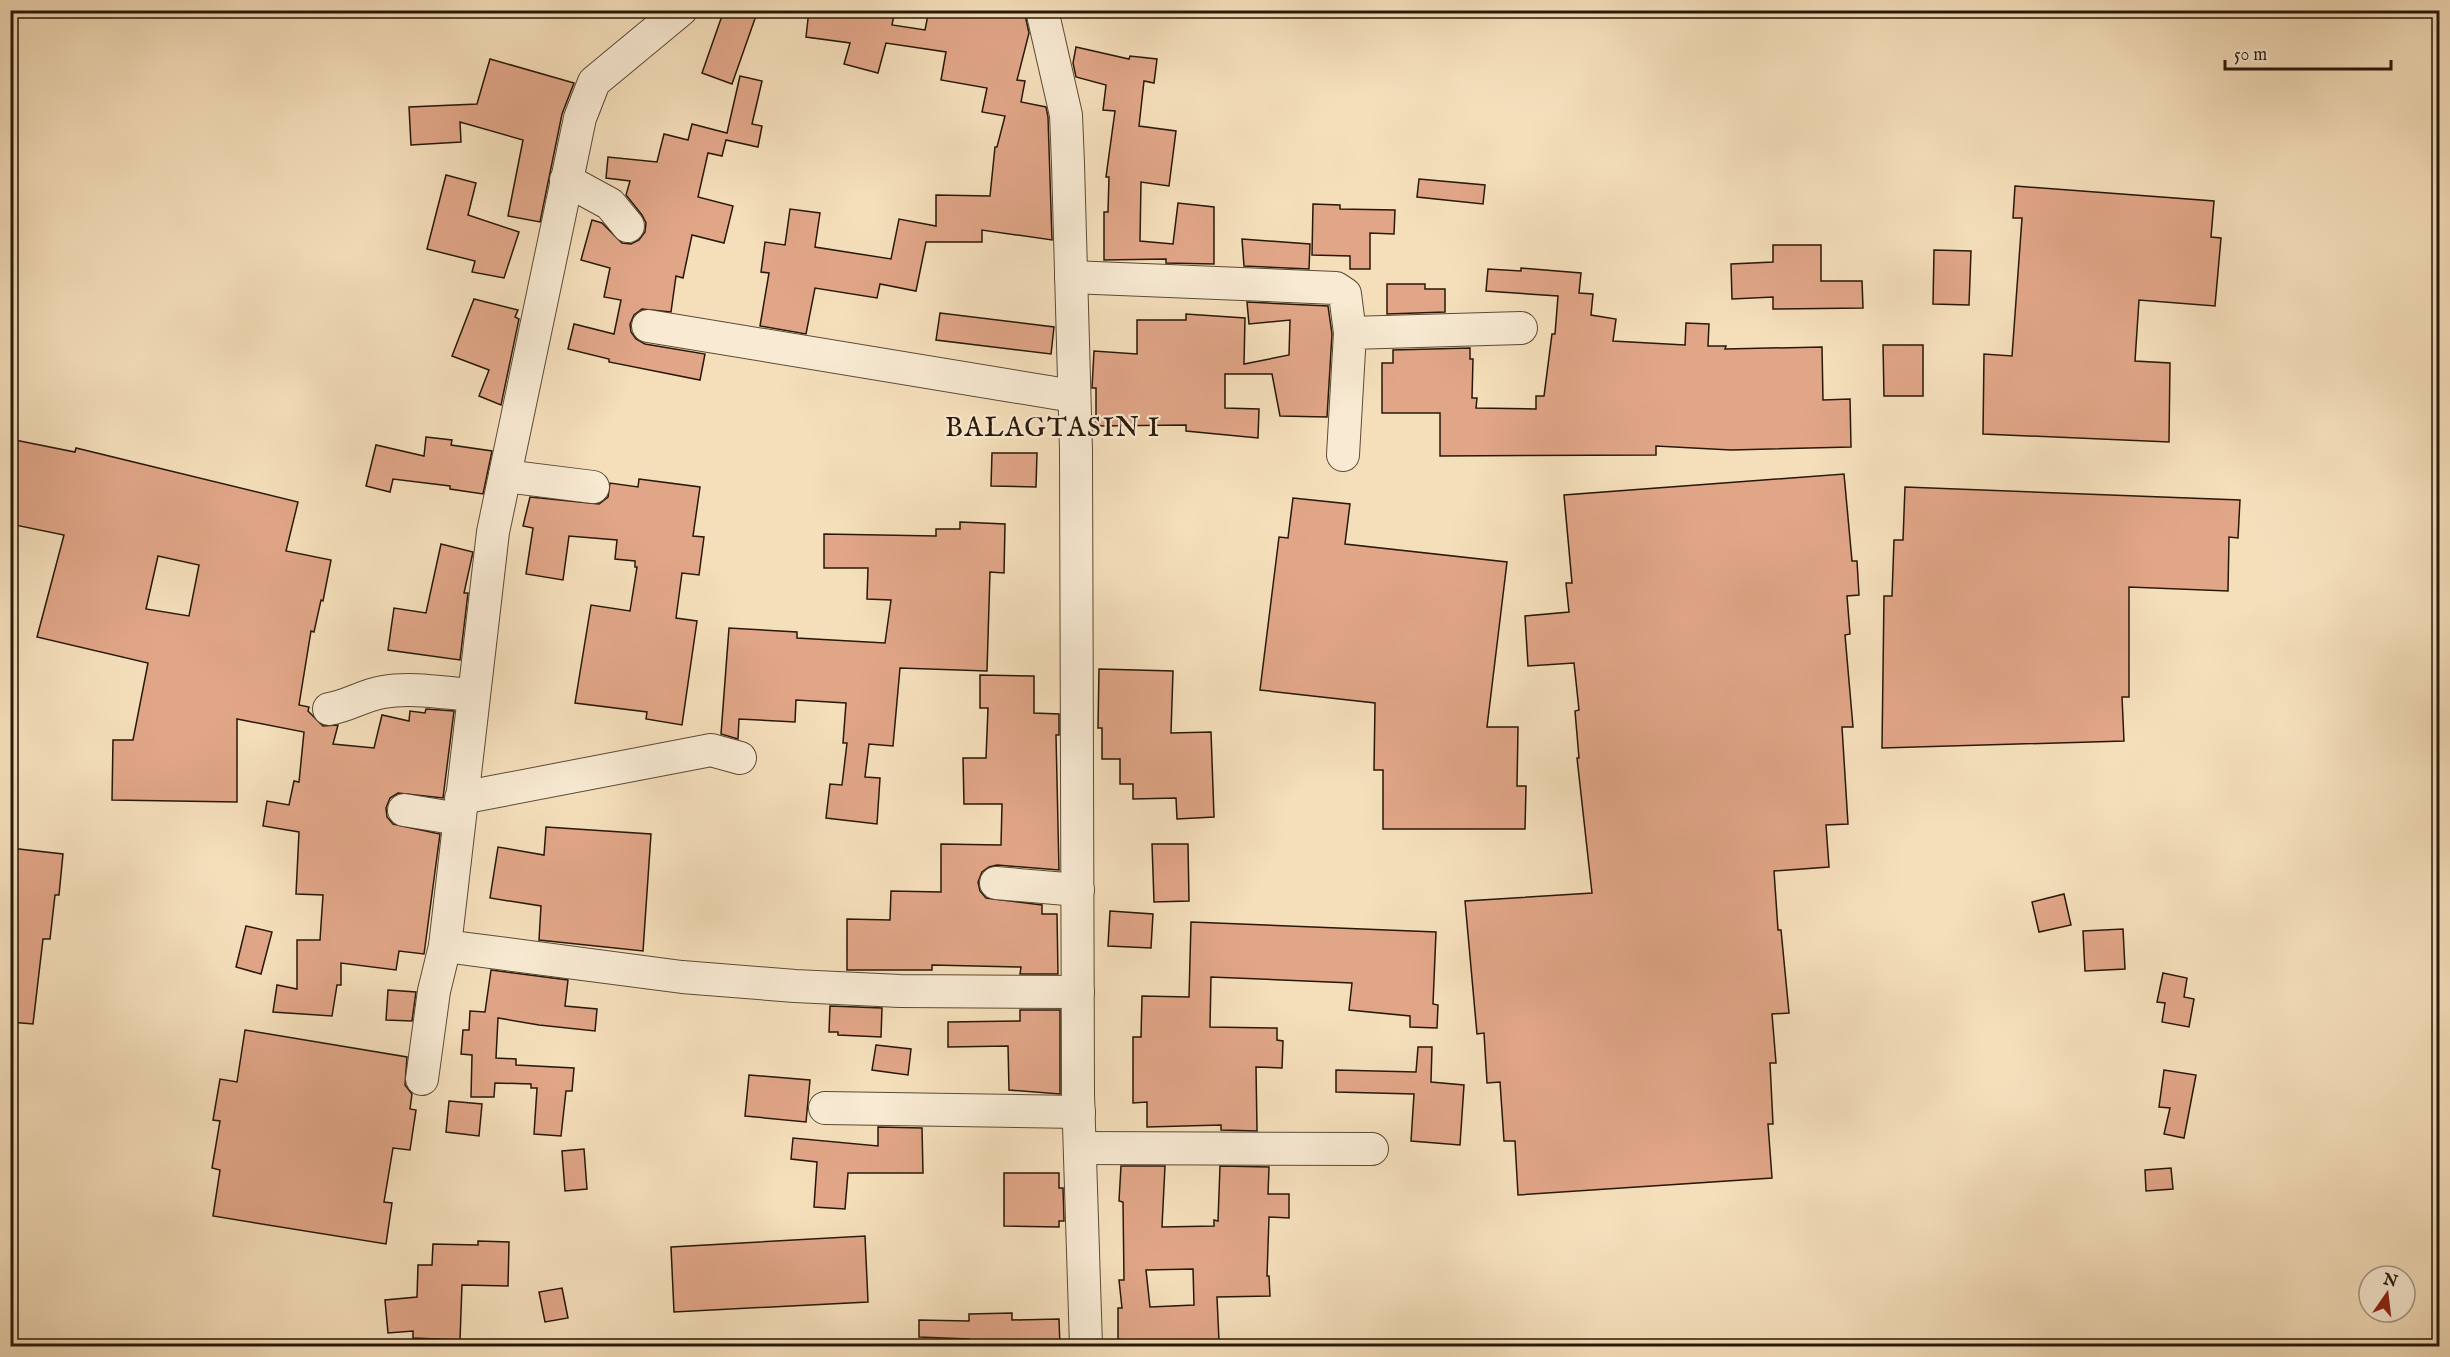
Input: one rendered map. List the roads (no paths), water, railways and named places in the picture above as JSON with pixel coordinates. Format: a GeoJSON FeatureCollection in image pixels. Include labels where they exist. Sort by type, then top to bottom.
{"type":"FeatureCollection","features":[{"type":"Feature","properties":{"kind":"street"},"geometry":{"type":"LineString","coordinates":[[422,1078],[434,991],[445,945],[493,532],[566,180],[587,94],[594,82],[681,10]]}},
{"type":"Feature","properties":{"kind":"street"},"geometry":{"type":"LineString","coordinates":[[1042,10],[1066,115],[1076,451],[1079,1112],[1086,1347]]}},
{"type":"Feature","properties":{"kind":"street"},"geometry":{"type":"LineString","coordinates":[[566,180],[610,204],[628,226]]}},
{"type":"Feature","properties":{"kind":"street"},"geometry":{"type":"LineString","coordinates":[[1071,278],[1336,288],[1345,294],[1350,333],[1343,455]]}},
{"type":"Feature","properties":{"kind":"street"},"geometry":{"type":"LineString","coordinates":[[648,326],[1073,396]]}},
{"type":"Feature","properties":{"kind":"street"},"geometry":{"type":"LineString","coordinates":[[1350,333],[1521,328]]}},
{"type":"Feature","properties":{"kind":"street"},"geometry":{"type":"LineString","coordinates":[[505,476],[593,487]]}},
{"type":"Feature","properties":{"kind":"street"},"geometry":{"type":"LineString","coordinates":[[329,709],[347,706],[373,694],[399,690],[473,695]]}},
{"type":"Feature","properties":{"kind":"street"},"geometry":{"type":"LineString","coordinates":[[404,810],[460,809],[702,751],[720,751],[740,758]]}},
{"type":"Feature","properties":{"kind":"street"},"geometry":{"type":"LineString","coordinates":[[996,883],[1078,890]]}},
{"type":"Feature","properties":{"kind":"street"},"geometry":{"type":"LineString","coordinates":[[445,945],[670,976],[795,986],[900,991],[1078,992]]}},
{"type":"Feature","properties":{"kind":"street"},"geometry":{"type":"LineString","coordinates":[[825,1108],[1079,1112]]}},
{"type":"Feature","properties":{"kind":"street"},"geometry":{"type":"LineString","coordinates":[[1080,1148],[1372,1149]]}},
{"type":"Feature","properties":{"kind":"district","name":"BALAGTASIN I"},"geometry":{"type":"Point","coordinates":[1053,429]}}]}
